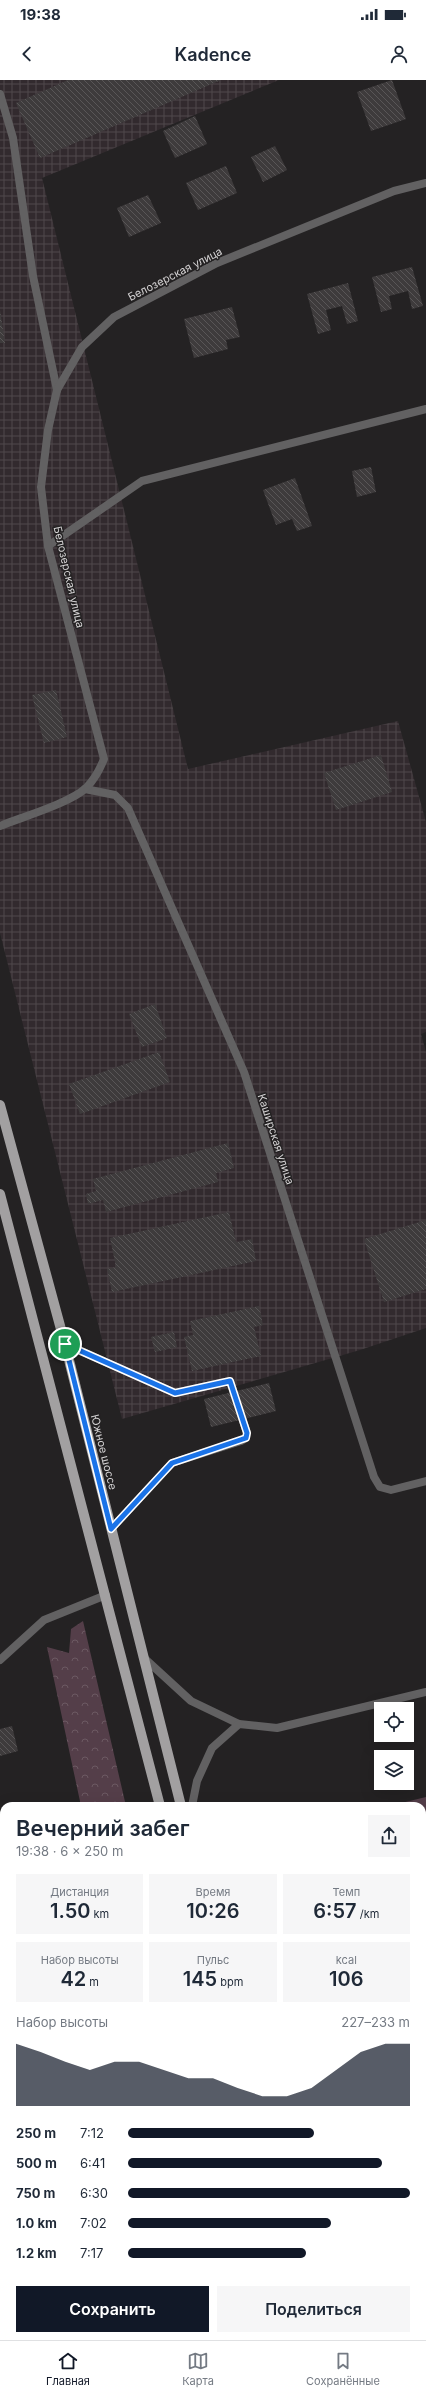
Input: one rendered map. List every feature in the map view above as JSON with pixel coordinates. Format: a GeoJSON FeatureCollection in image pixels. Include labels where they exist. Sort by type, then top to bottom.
{"type":"FeatureCollection","features":[{"type":"Feature","properties":{"kind":"main road","name":"Южное шоссе"},"geometry":{"type":"LineString","coordinates":[[0,1105],[65,1344],[180,1802]]}},
{"type":"Feature","properties":{"kind":"main road"},"geometry":{"type":"LineString","coordinates":[[0,1194],[159,1802]]}},
{"type":"Feature","properties":{"kind":"street"},"geometry":{"type":"LineString","coordinates":[[0,94],[13,138],[33,276],[57,390]]}},
{"type":"Feature","properties":{"kind":"street","name":"Белозерская улица"},"geometry":{"type":"LineString","coordinates":[[0,826],[63,800],[85,789],[98,772],[104,759],[48,546],[41,487],[48,430],[57,390],[82,347],[114,317],[217,263],[394,191],[426,183]]}},
{"type":"Feature","properties":{"kind":"street"},"geometry":{"type":"LineString","coordinates":[[48,546],[142,480],[426,409]]}},
{"type":"Feature","properties":{"kind":"street","name":"Каширская улица"},"geometry":{"type":"LineString","coordinates":[[85,789],[114,795],[128,808],[244,1072],[374,1477],[380,1487],[391,1490],[426,1481]]}},
{"type":"Feature","properties":{"kind":"street"},"geometry":{"type":"LineString","coordinates":[[65,1344],[175,1393],[230,1381],[247,1433],[246,1438],[241,1441],[172,1463],[111,1529]]}},
{"type":"Feature","properties":{"kind":"street"},"geometry":{"type":"LineString","coordinates":[[0,1660],[44,1620],[106,1595]]}},
{"type":"Feature","properties":{"kind":"street"},"geometry":{"type":"LineString","coordinates":[[143,1657],[191,1701],[239,1724],[277,1728],[426,1692]]}},
{"type":"Feature","properties":{"kind":"street"},"geometry":{"type":"LineString","coordinates":[[193,1802],[196,1781],[212,1748],[239,1724]]}},
{"type":"Feature","properties":{"kind":"shaded area"},"geometry":{"type":"Polygon","coordinates":[[[0,80],[279,80],[42,178],[188,769],[398,721],[426,822],[426,1032],[421,1034],[426,1052],[426,1328],[360,1350],[122,1419],[0,933],[0,80]]]}},
{"type":"Feature","properties":{"kind":"green space"},"geometry":{"type":"Polygon","coordinates":[[[83,1621],[125,1802],[80,1802],[47,1647],[69,1653],[71,1629],[83,1621]]]}},
{"type":"Feature","properties":{"kind":"green space"},"geometry":{"type":"Polygon","coordinates":[[[426,1797],[426,1802],[405,1802],[426,1797]]]}},
{"type":"Feature","properties":{"kind":"building"},"geometry":{"type":"Polygon","coordinates":[[[68,80],[221,80],[40,158],[16,103],[68,80]]]}},
{"type":"Feature","properties":{"kind":"building"},"geometry":{"type":"Polygon","coordinates":[[[392,80],[406,119],[371,131],[357,92],[392,80]]]}},
{"type":"Feature","properties":{"kind":"building"},"geometry":{"type":"Polygon","coordinates":[[[195,116],[207,144],[175,158],[163,131],[195,116]]]}},
{"type":"Feature","properties":{"kind":"building"},"geometry":{"type":"Polygon","coordinates":[[[275,146],[287,170],[263,182],[251,157],[275,146]]]}},
{"type":"Feature","properties":{"kind":"building"},"geometry":{"type":"Polygon","coordinates":[[[226,166],[237,193],[198,210],[186,183],[226,166]]]}},
{"type":"Feature","properties":{"kind":"building"},"geometry":{"type":"Polygon","coordinates":[[[148,195],[161,223],[129,237],[117,208],[148,195]]]}},
{"type":"Feature","properties":{"kind":"building"},"geometry":{"type":"Polygon","coordinates":[[[412,267],[423,306],[412,309],[408,291],[389,296],[392,309],[381,312],[372,277],[412,267]]]}},
{"type":"Feature","properties":{"kind":"building"},"geometry":{"type":"Polygon","coordinates":[[[348,283],[358,321],[347,324],[342,306],[326,310],[331,330],[318,334],[307,294],[348,283]]]}},
{"type":"Feature","properties":{"kind":"building"},"geometry":{"type":"Polygon","coordinates":[[[232,307],[240,337],[226,340],[228,349],[194,358],[184,319],[232,307]]]}},
{"type":"Feature","properties":{"kind":"building"},"geometry":{"type":"Polygon","coordinates":[[[0,310],[5,343],[0,343],[0,310]]]}},
{"type":"Feature","properties":{"kind":"building"},"geometry":{"type":"Polygon","coordinates":[[[371,467],[376,492],[357,497],[352,471],[371,467]]]}},
{"type":"Feature","properties":{"kind":"building"},"geometry":{"type":"Polygon","coordinates":[[[295,478],[312,526],[297,531],[292,519],[276,525],[263,490],[295,478]]]}},
{"type":"Feature","properties":{"kind":"building"},"geometry":{"type":"Polygon","coordinates":[[[56,690],[67,737],[44,743],[32,695],[56,690]]]}},
{"type":"Feature","properties":{"kind":"building"},"geometry":{"type":"Polygon","coordinates":[[[381,755],[392,792],[336,810],[324,773],[381,755]]]}},
{"type":"Feature","properties":{"kind":"building"},"geometry":{"type":"Polygon","coordinates":[[[155,1004],[167,1038],[142,1047],[129,1014],[155,1004]]]}},
{"type":"Feature","properties":{"kind":"building"},"geometry":{"type":"Polygon","coordinates":[[[159,1052],[170,1082],[80,1114],[69,1084],[159,1052]]]}},
{"type":"Feature","properties":{"kind":"building"},"geometry":{"type":"Polygon","coordinates":[[[228,1143],[234,1168],[216,1173],[218,1182],[106,1212],[103,1200],[88,1204],[86,1194],[96,1191],[93,1179],[228,1143]]]}},
{"type":"Feature","properties":{"kind":"building"},"geometry":{"type":"Polygon","coordinates":[[[229,1212],[236,1242],[252,1239],[256,1261],[112,1292],[107,1269],[116,1267],[110,1238],[229,1212]]]}},
{"type":"Feature","properties":{"kind":"building"},"geometry":{"type":"Polygon","coordinates":[[[426,1220],[426,1289],[384,1302],[364,1239],[426,1220]]]}},
{"type":"Feature","properties":{"kind":"building"},"geometry":{"type":"Polygon","coordinates":[[[259,1306],[263,1325],[254,1327],[261,1356],[192,1371],[184,1337],[193,1335],[190,1321],[259,1306]]]}},
{"type":"Feature","properties":{"kind":"building"},"geometry":{"type":"Polygon","coordinates":[[[174,1332],[177,1347],[155,1352],[151,1337],[174,1332]]]}},
{"type":"Feature","properties":{"kind":"building"},"geometry":{"type":"Polygon","coordinates":[[[269,1383],[276,1411],[211,1427],[204,1399],[269,1383]]]}},
{"type":"Feature","properties":{"kind":"building"},"geometry":{"type":"Polygon","coordinates":[[[12,1726],[18,1751],[0,1756],[0,1729],[12,1726]]]}},
{"type":"Feature","properties":{"kind":"route"},"geometry":{"type":"LineString","coordinates":[[65,1344],[168,1392],[180,1393],[230,1381],[233,1384],[247,1433],[246,1438],[241,1441],[172,1463],[111,1529],[65,1344]]}}]}
